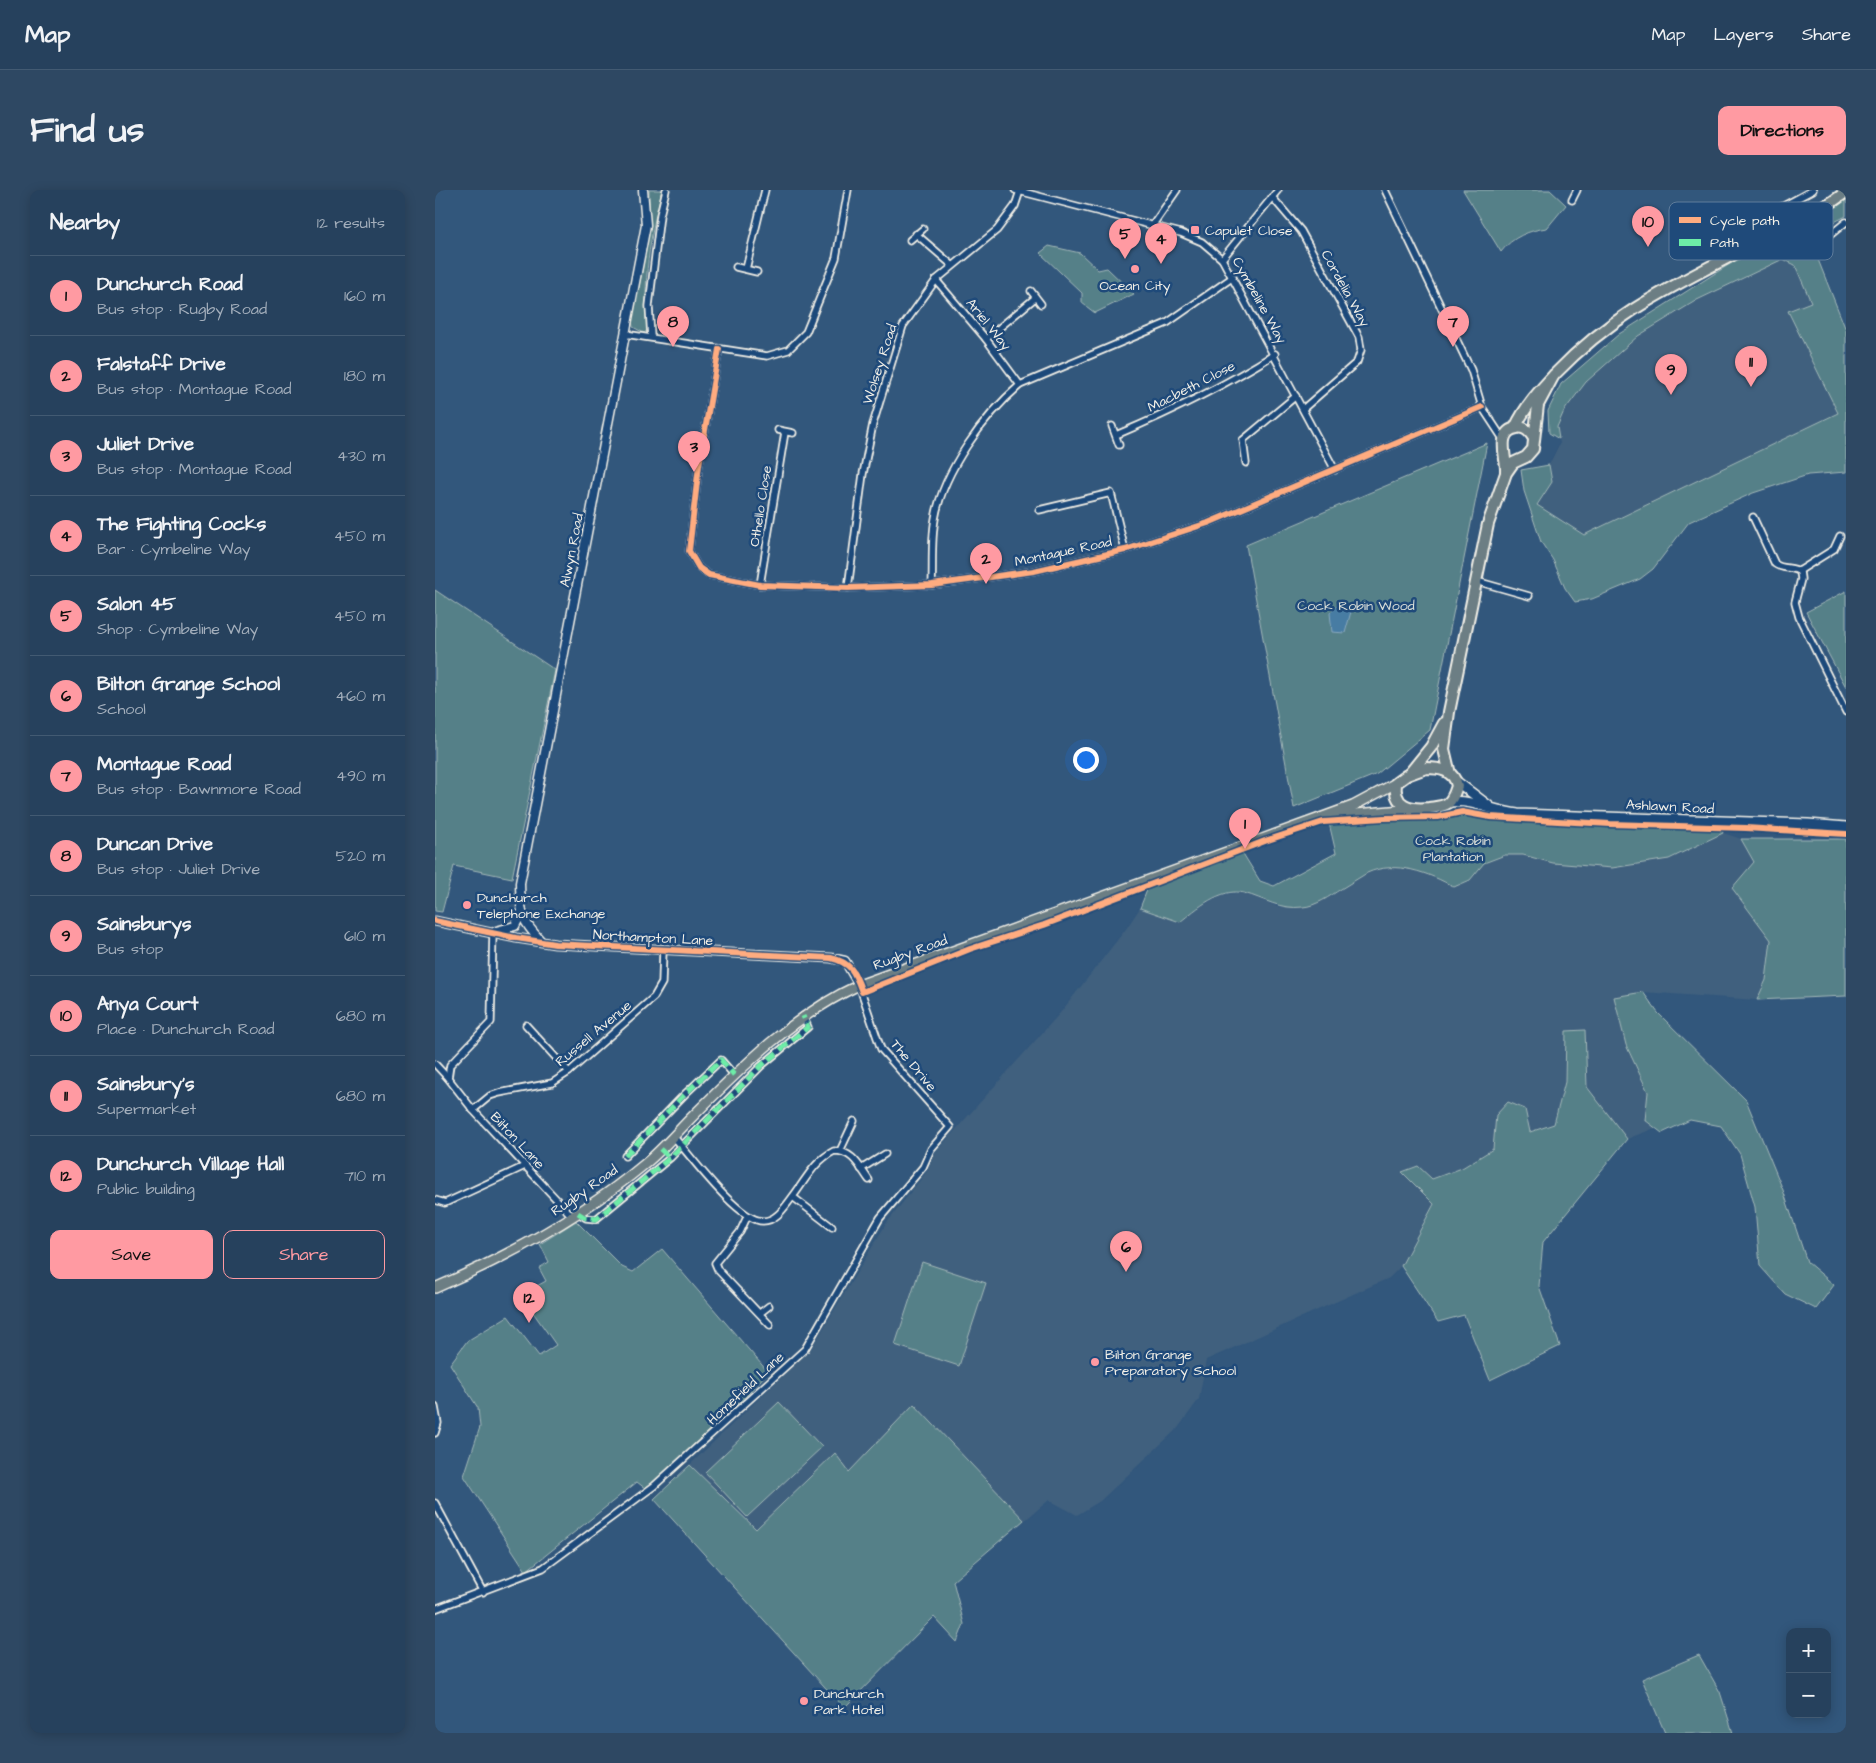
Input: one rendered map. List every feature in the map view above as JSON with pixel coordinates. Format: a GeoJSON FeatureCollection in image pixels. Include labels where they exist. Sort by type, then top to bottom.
{"type":"FeatureCollection","features":[{"type":"Feature","properties":{"kind":"highway"},"geometry":{"type":"LineString","coordinates":[[1832,202],[1846,192]]}},
{"type":"Feature","properties":{"kind":"highway"},"geometry":{"type":"LineString","coordinates":[[1449,712],[1437,740],[1419,764],[1396,783],[1397,799],[1406,807],[1415,809],[1441,806],[1450,802],[1456,791],[1444,749],[1449,712],[1488,524],[1506,473],[1505,452],[1509,432],[1537,391],[1587,342],[1613,322],[1656,294],[1722,260]]}},
{"type":"Feature","properties":{"kind":"highway"},"geometry":{"type":"LineString","coordinates":[[1506,473],[1519,459],[1526,457],[1533,449],[1538,405],[1554,375]]}},
{"type":"Feature","properties":{"kind":"highway"},"geometry":{"type":"LineString","coordinates":[[1509,432],[1526,429],[1533,437]]}},
{"type":"Feature","properties":{"kind":"highway"},"geometry":{"type":"LineString","coordinates":[[1505,452],[1519,459]]}},
{"type":"Feature","properties":{"kind":"highway"},"geometry":{"type":"LineString","coordinates":[[1407,775],[1426,768],[1434,768],[1453,777]]}},
{"type":"Feature","properties":{"kind":"main road","name":"Ashlawn Road"},"geometry":{"type":"LineString","coordinates":[[1453,777],[1494,810]]}},
{"type":"Feature","properties":{"kind":"main road"},"geometry":{"type":"LineString","coordinates":[[1323,817],[1353,806],[1396,783]]}},
{"type":"Feature","properties":{"kind":"main road","name":"Ashlawn Road"},"geometry":{"type":"LineString","coordinates":[[1450,802],[1463,802],[1518,814],[1846,827]]}},
{"type":"Feature","properties":{"kind":"main road"},"geometry":{"type":"LineString","coordinates":[[1323,817],[1415,809]]}},
{"type":"Feature","properties":{"kind":"main road","name":"Rugby Road"},"geometry":{"type":"LineString","coordinates":[[435,1288],[539,1237],[575,1214],[646,1163],[734,1075],[803,1016],[830,998],[859,985],[1323,817]]}},
{"type":"Feature","properties":{"kind":"street","name":"Alwyn Road"},"geometry":{"type":"LineString","coordinates":[[521,914],[520,882],[646,225],[643,190]]}},
{"type":"Feature","properties":{"kind":"street"},"geometry":{"type":"LineString","coordinates":[[651,337],[649,306],[659,215],[666,190]]}},
{"type":"Feature","properties":{"kind":"street"},"geometry":{"type":"LineString","coordinates":[[746,269],[765,190]]}},
{"type":"Feature","properties":{"kind":"street"},"geometry":{"type":"LineString","coordinates":[[625,334],[767,356],[778,355],[797,343],[806,332],[836,258],[849,190]]}},
{"type":"Feature","properties":{"kind":"street"},"geometry":{"type":"LineString","coordinates":[[1152,226],[1177,190]]}},
{"type":"Feature","properties":{"kind":"street"},"geometry":{"type":"LineString","coordinates":[[1223,259],[1278,190]]}},
{"type":"Feature","properties":{"kind":"street"},"geometry":{"type":"LineString","coordinates":[[1385,190],[1471,370],[1482,407],[1496,427],[1509,432]]}},
{"type":"Feature","properties":{"kind":"street"},"geometry":{"type":"LineString","coordinates":[[1572,200],[1577,190]]}},
{"type":"Feature","properties":{"kind":"street"},"geometry":{"type":"LineString","coordinates":[[1791,202],[1813,190]]}},
{"type":"Feature","properties":{"kind":"street","name":"Cymbeline Way"},"geometry":{"type":"LineString","coordinates":[[1018,191],[1181,233],[1202,242],[1223,259],[1304,408],[1335,470]]}},
{"type":"Feature","properties":{"kind":"street","name":"Wolsey Road"},"geometry":{"type":"LineString","coordinates":[[848,588],[860,490],[873,424],[903,326],[936,280],[997,230],[1015,206],[1018,191]]}},
{"type":"Feature","properties":{"kind":"street","name":"Cordelia Way"},"geometry":{"type":"LineString","coordinates":[[1272,197],[1301,231],[1359,338],[1361,350],[1357,362],[1304,408]]}},
{"type":"Feature","properties":{"kind":"street"},"geometry":{"type":"LineString","coordinates":[[1833,233],[1845,226]]}},
{"type":"Feature","properties":{"kind":"street"},"geometry":{"type":"LineString","coordinates":[[910,240],[923,229]]}},
{"type":"Feature","properties":{"kind":"street"},"geometry":{"type":"LineString","coordinates":[[916,234],[952,265]]}},
{"type":"Feature","properties":{"kind":"street"},"geometry":{"type":"LineString","coordinates":[[736,267],[757,272]]}},
{"type":"Feature","properties":{"kind":"street"},"geometry":{"type":"LineString","coordinates":[[932,585],[935,519],[944,488],[980,426],[1020,385],[1167,323],[1233,277]]}},
{"type":"Feature","properties":{"kind":"street","name":"Ariel Way"},"geometry":{"type":"LineString","coordinates":[[936,280],[986,339],[1020,385]]}},
{"type":"Feature","properties":{"kind":"street"},"geometry":{"type":"LineString","coordinates":[[1031,292],[1041,304]]}},
{"type":"Feature","properties":{"kind":"street"},"geometry":{"type":"LineString","coordinates":[[986,339],[1035,298]]}},
{"type":"Feature","properties":{"kind":"street","name":"Montague Road"},"geometry":{"type":"LineString","coordinates":[[719,349],[699,465],[689,551],[699,568],[709,575],[760,585],[848,588],[932,585],[1034,571],[1125,550],[1208,523],[1482,407]]}},
{"type":"Feature","properties":{"kind":"street","name":"Macbeth Close"},"geometry":{"type":"LineString","coordinates":[[1116,435],[1178,409],[1275,354]]}},
{"type":"Feature","properties":{"kind":"street"},"geometry":{"type":"LineString","coordinates":[[1246,463],[1243,440],[1296,396]]}},
{"type":"Feature","properties":{"kind":"street"},"geometry":{"type":"LineString","coordinates":[[1112,426],[1119,445]]}},
{"type":"Feature","properties":{"kind":"street"},"geometry":{"type":"LineString","coordinates":[[1496,427],[1509,432]]}},
{"type":"Feature","properties":{"kind":"street"},"geometry":{"type":"LineString","coordinates":[[778,430],[793,433]]}},
{"type":"Feature","properties":{"kind":"street","name":"Othello Close"},"geometry":{"type":"LineString","coordinates":[[760,585],[785,432]]}},
{"type":"Feature","properties":{"kind":"street"},"geometry":{"type":"LineString","coordinates":[[1039,510],[1111,493],[1125,550]]}},
{"type":"Feature","properties":{"kind":"street"},"geometry":{"type":"LineString","coordinates":[[1753,517],[1775,564],[1781,568],[1799,571],[1834,549],[1840,536]]}},
{"type":"Feature","properties":{"kind":"street"},"geometry":{"type":"LineString","coordinates":[[1799,571],[1801,579],[1795,602],[1799,617],[1846,712]]}},
{"type":"Feature","properties":{"kind":"street"},"geometry":{"type":"LineString","coordinates":[[1476,580],[1529,596]]}},
{"type":"Feature","properties":{"kind":"street"},"geometry":{"type":"LineString","coordinates":[[448,1078],[450,1066],[491,1022],[493,932],[515,926],[521,914]]}},
{"type":"Feature","properties":{"kind":"street"},"geometry":{"type":"LineString","coordinates":[[521,914],[525,924],[541,941]]}},
{"type":"Feature","properties":{"kind":"street","name":"Northampton Lane"},"geometry":{"type":"LineString","coordinates":[[435,920],[516,938],[598,948],[831,958],[845,961],[859,985]]}},
{"type":"Feature","properties":{"kind":"street","name":"Russell Avenue"},"geometry":{"type":"LineString","coordinates":[[473,1110],[490,1096],[552,1083],[569,1072],[654,997],[662,983],[663,950]]}},
{"type":"Feature","properties":{"kind":"street","name":"The Drive"},"geometry":{"type":"LineString","coordinates":[[859,985],[881,1049],[950,1128]]}},
{"type":"Feature","properties":{"kind":"street"},"geometry":{"type":"LineString","coordinates":[[575,1214],[596,1219],[670,1158],[761,1066],[808,1026],[803,1016]]}},
{"type":"Feature","properties":{"kind":"street"},"geometry":{"type":"LineString","coordinates":[[526,1025],[569,1072]]}},
{"type":"Feature","properties":{"kind":"street"},"geometry":{"type":"LineString","coordinates":[[625,1156],[723,1058],[734,1075]]}},
{"type":"Feature","properties":{"kind":"street","name":"Bilton Lane"},"geometry":{"type":"LineString","coordinates":[[435,1064],[473,1110],[525,1166],[575,1214]]}},
{"type":"Feature","properties":{"kind":"street"},"geometry":{"type":"LineString","coordinates":[[840,1151],[854,1121]]}},
{"type":"Feature","properties":{"kind":"street","name":"Homefield Lane"},"geometry":{"type":"LineString","coordinates":[[435,1609],[543,1568],[617,1516],[697,1449],[805,1349],[880,1218],[923,1167],[931,1149],[950,1128]]}},
{"type":"Feature","properties":{"kind":"street"},"geometry":{"type":"LineString","coordinates":[[673,1136],[728,1200],[747,1217],[763,1221],[777,1217],[811,1168],[826,1155],[834,1151],[848,1153],[869,1180]]}},
{"type":"Feature","properties":{"kind":"street"},"geometry":{"type":"LineString","coordinates":[[660,1148],[670,1158]]}},
{"type":"Feature","properties":{"kind":"street"},"geometry":{"type":"LineString","coordinates":[[861,1169],[885,1154]]}},
{"type":"Feature","properties":{"kind":"street"},"geometry":{"type":"LineString","coordinates":[[435,1200],[445,1204],[525,1166]]}},
{"type":"Feature","properties":{"kind":"street"},"geometry":{"type":"LineString","coordinates":[[793,1196],[832,1227]]}},
{"type":"Feature","properties":{"kind":"street"},"geometry":{"type":"LineString","coordinates":[[747,1217],[740,1232],[715,1263],[718,1270],[770,1325]]}},
{"type":"Feature","properties":{"kind":"street"},"geometry":{"type":"LineString","coordinates":[[760,1314],[769,1306]]}},
{"type":"Feature","properties":{"kind":"street"},"geometry":{"type":"LineString","coordinates":[[435,1408],[438,1423],[435,1432]]}},
{"type":"Feature","properties":{"kind":"street"},"geometry":{"type":"LineString","coordinates":[[435,1503],[437,1513],[483,1592]]}},
{"type":"Feature","properties":{"kind":"shaded area"},"geometry":{"type":"Polygon","coordinates":[[[1781,260],[1795,265],[1811,302],[1788,311],[1838,413],[1584,535],[1537,505],[1552,482],[1549,465],[1560,443],[1557,427],[1564,411],[1586,382],[1638,336],[1697,300],[1781,260]]]}},
{"type":"Feature","properties":{"kind":"shaded area"},"geometry":{"type":"Polygon","coordinates":[[[1338,605],[1352,608],[1345,633],[1332,632],[1330,613],[1338,605]]]}},
{"type":"Feature","properties":{"kind":"shaded area"},"geometry":{"type":"Polygon","coordinates":[[[1723,833],[1741,839],[1754,862],[1732,888],[1771,940],[1766,980],[1757,1000],[1643,992],[1614,997],[1626,1045],[1648,1092],[1645,1120],[1655,1128],[1627,1139],[1587,1087],[1585,1030],[1566,1031],[1565,1082],[1554,1124],[1530,1132],[1496,1115],[1493,1149],[1462,1168],[1432,1179],[1402,1173],[1434,1203],[1401,1266],[1389,1278],[1206,1360],[1199,1399],[1178,1428],[1100,1501],[1077,1515],[1049,1500],[953,1581],[964,1624],[957,1642],[934,1617],[844,1708],[654,1499],[811,1349],[886,1224],[928,1170],[934,1154],[1061,1012],[1126,929],[1140,908],[1180,922],[1201,906],[1222,895],[1243,892],[1278,907],[1330,897],[1368,872],[1393,867],[1431,874],[1454,887],[1470,880],[1484,863],[1505,855],[1523,855],[1553,863],[1669,859],[1723,833]]]}},
{"type":"Feature","properties":{"kind":"green space"},"geometry":{"type":"Polygon","coordinates":[[[649,190],[662,190],[648,260],[646,313],[648,330],[644,333],[633,327],[632,320],[647,239],[649,190]]]}},
{"type":"Feature","properties":{"kind":"green space"},"geometry":{"type":"Polygon","coordinates":[[[1463,190],[1550,190],[1566,205],[1547,228],[1534,230],[1522,235],[1510,242],[1501,252],[1463,190]]]}},
{"type":"Feature","properties":{"kind":"green space"},"geometry":{"type":"Polygon","coordinates":[[[1846,197],[1846,216],[1833,223],[1833,204],[1846,197]]]}},
{"type":"Feature","properties":{"kind":"green space"},"geometry":{"type":"Polygon","coordinates":[[[1049,246],[1080,253],[1098,270],[1107,268],[1134,294],[1095,313],[1082,303],[1082,293],[1040,253],[1049,246]]]}},
{"type":"Feature","properties":{"kind":"green space"},"geometry":{"type":"Polygon","coordinates":[[[1736,260],[1781,260],[1697,300],[1638,336],[1586,382],[1564,411],[1557,427],[1559,439],[1549,433],[1548,411],[1561,384],[1619,334],[1736,260]]]}},
{"type":"Feature","properties":{"kind":"green space"},"geometry":{"type":"Polygon","coordinates":[[[1785,260],[1818,260],[1846,330],[1846,472],[1808,475],[1753,493],[1689,522],[1653,569],[1640,579],[1592,599],[1575,602],[1565,588],[1553,560],[1541,542],[1524,491],[1521,470],[1549,465],[1552,482],[1537,505],[1584,535],[1838,413],[1788,311],[1811,302],[1795,265],[1785,260]]]}},
{"type":"Feature","properties":{"kind":"green space","name":"Cock Robin Wood"},"geometry":{"type":"Polygon","coordinates":[[[1487,443],[1430,730],[1377,774],[1294,808],[1246,545],[1487,443]]]}},
{"type":"Feature","properties":{"kind":"green space"},"geometry":{"type":"Polygon","coordinates":[[[435,590],[555,670],[512,878],[454,866],[442,912],[435,911],[435,590]]]}},
{"type":"Feature","properties":{"kind":"green space"},"geometry":{"type":"Polygon","coordinates":[[[1846,591],[1846,687],[1806,612],[1846,591]]]}},
{"type":"Feature","properties":{"kind":"green space","name":"Cock Robin Plantation"},"geometry":{"type":"Polygon","coordinates":[[[1467,813],[1602,823],[1669,823],[1720,826],[1723,833],[1669,859],[1612,868],[1553,863],[1523,855],[1505,855],[1484,863],[1470,880],[1454,887],[1423,873],[1401,868],[1389,868],[1367,873],[1323,900],[1308,906],[1287,907],[1244,893],[1235,892],[1209,900],[1180,922],[1140,908],[1149,885],[1242,852],[1260,881],[1274,886],[1336,853],[1329,823],[1467,813]]]}},
{"type":"Feature","properties":{"kind":"green space"},"geometry":{"type":"Polygon","coordinates":[[[1741,839],[1846,839],[1846,996],[1757,1000],[1766,980],[1771,940],[1732,888],[1754,862],[1741,839]]]}},
{"type":"Feature","properties":{"kind":"green space"},"geometry":{"type":"Polygon","coordinates":[[[1643,992],[1658,1013],[1746,1100],[1783,1190],[1807,1262],[1834,1285],[1816,1309],[1785,1294],[1760,1266],[1755,1207],[1740,1154],[1721,1126],[1690,1120],[1662,1133],[1645,1120],[1648,1092],[1626,1045],[1614,997],[1643,992]]]}},
{"type":"Feature","properties":{"kind":"green space"},"geometry":{"type":"Polygon","coordinates":[[[1585,1030],[1587,1087],[1627,1139],[1543,1242],[1539,1286],[1560,1346],[1490,1380],[1464,1315],[1438,1322],[1401,1266],[1434,1204],[1402,1172],[1418,1166],[1432,1179],[1462,1168],[1493,1149],[1496,1115],[1508,1102],[1525,1109],[1530,1132],[1554,1124],[1565,1082],[1566,1031],[1585,1030]]]}},
{"type":"Feature","properties":{"kind":"green space"},"geometry":{"type":"Polygon","coordinates":[[[576,1221],[622,1267],[633,1272],[662,1249],[768,1372],[748,1394],[646,1489],[637,1482],[526,1571],[464,1476],[480,1427],[478,1408],[450,1364],[467,1341],[508,1316],[539,1356],[556,1345],[525,1301],[530,1298],[526,1292],[546,1281],[539,1268],[549,1262],[540,1244],[576,1221]]]}},
{"type":"Feature","properties":{"kind":"green space"},"geometry":{"type":"Polygon","coordinates":[[[922,1262],[986,1283],[959,1366],[895,1345],[922,1262]]]}},
{"type":"Feature","properties":{"kind":"green space"},"geometry":{"type":"Polygon","coordinates":[[[779,1402],[822,1447],[747,1517],[705,1472],[779,1402]]]}},
{"type":"Feature","properties":{"kind":"green space"},"geometry":{"type":"Polygon","coordinates":[[[914,1404],[1024,1520],[953,1581],[964,1624],[957,1642],[934,1617],[844,1708],[654,1499],[690,1465],[756,1529],[835,1453],[849,1472],[914,1404]]]}},
{"type":"Feature","properties":{"kind":"green space"},"geometry":{"type":"Polygon","coordinates":[[[1699,1655],[1720,1692],[1733,1733],[1665,1733],[1642,1679],[1699,1655]]]}},
{"type":"Feature","properties":{"kind":"marked path"},"geometry":{"type":"LineString","coordinates":[[578,1213],[586,1218],[596,1219],[670,1158],[761,1066],[808,1027],[803,1016]]}},
{"type":"Feature","properties":{"kind":"marked path"},"geometry":{"type":"LineString","coordinates":[[625,1156],[721,1060],[734,1075]]}},
{"type":"Feature","properties":{"kind":"marked path"},"geometry":{"type":"LineString","coordinates":[[660,1149],[670,1158]]}},
{"type":"Feature","properties":{"kind":"cycle path"},"geometry":{"type":"LineString","coordinates":[[719,349],[699,465],[689,551],[699,568],[709,575],[760,585],[848,588],[932,585],[1034,571],[1125,550],[1208,523],[1482,407]]}},
{"type":"Feature","properties":{"kind":"cycle path"},"geometry":{"type":"LineString","coordinates":[[435,921],[555,944],[831,958],[844,963],[852,970],[862,992],[970,949],[1044,925],[1265,841],[1323,822],[1438,817],[1462,812],[1490,817],[1610,824],[1746,828],[1846,834]]}},
{"type":"Feature","properties":{"kind":"place","name":"Capulet Close"},"geometry":{"type":"Point","coordinates":[1195,230]}},
{"type":"Feature","properties":{"kind":"place","name":"Anya Court"},"geometry":{"type":"Point","coordinates":[1648,247]}},
{"type":"Feature","properties":{"kind":"place","name":"Salon 45"},"geometry":{"type":"Point","coordinates":[1125,259]}},
{"type":"Feature","properties":{"kind":"place","name":"The Fighting Cocks"},"geometry":{"type":"Point","coordinates":[1161,264]}},
{"type":"Feature","properties":{"kind":"place","name":"Ocean City"},"geometry":{"type":"Point","coordinates":[1135,269]}},
{"type":"Feature","properties":{"kind":"place","name":"Duncan Drive"},"geometry":{"type":"Point","coordinates":[673,347]}},
{"type":"Feature","properties":{"kind":"place","name":"Montague Road"},"geometry":{"type":"Point","coordinates":[1453,347]}},
{"type":"Feature","properties":{"kind":"place","name":"Sainsbury's"},"geometry":{"type":"Point","coordinates":[1751,387]}},
{"type":"Feature","properties":{"kind":"place","name":"Sainsburys"},"geometry":{"type":"Point","coordinates":[1671,395]}},
{"type":"Feature","properties":{"kind":"place","name":"Juliet Drive"},"geometry":{"type":"Point","coordinates":[694,472]}},
{"type":"Feature","properties":{"kind":"place","name":"Falstaff Drive"},"geometry":{"type":"Point","coordinates":[986,584]}},
{"type":"Feature","properties":{"kind":"place","name":"Dunchurch Road"},"geometry":{"type":"Point","coordinates":[1245,849]}},
{"type":"Feature","properties":{"kind":"place","name":"Dunchurch Telephone Exchange"},"geometry":{"type":"Point","coordinates":[467,905]}},
{"type":"Feature","properties":{"kind":"place","name":"Bilton Grange School"},"geometry":{"type":"Point","coordinates":[1126,1272]}},
{"type":"Feature","properties":{"kind":"place","name":"Dunchurch Village Hall"},"geometry":{"type":"Point","coordinates":[529,1323]}},
{"type":"Feature","properties":{"kind":"place","name":"Bilton Grange Preparatory School"},"geometry":{"type":"Point","coordinates":[1095,1362]}},
{"type":"Feature","properties":{"kind":"place","name":"Dunchurch Park Hotel"},"geometry":{"type":"Point","coordinates":[804,1701]}}]}
